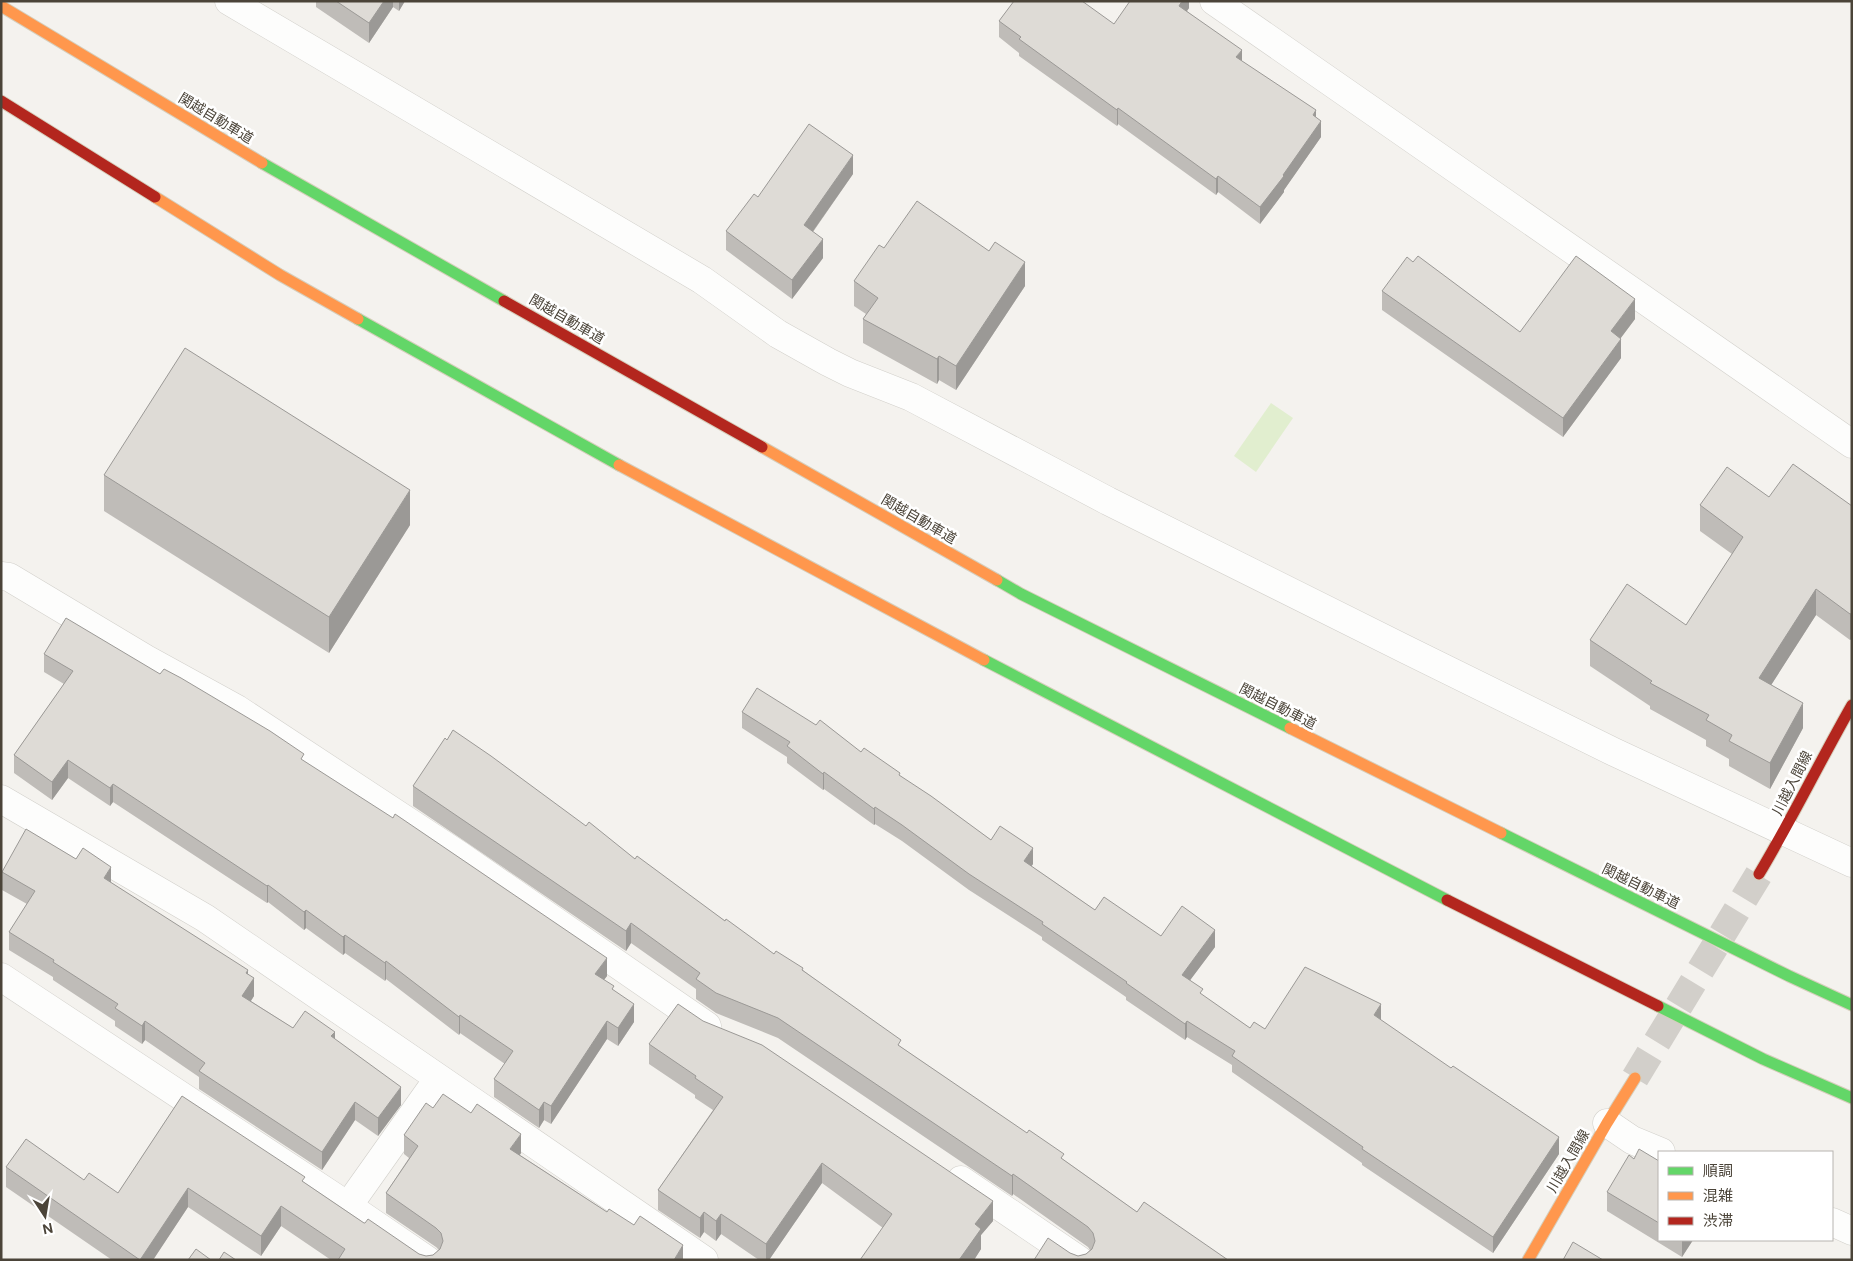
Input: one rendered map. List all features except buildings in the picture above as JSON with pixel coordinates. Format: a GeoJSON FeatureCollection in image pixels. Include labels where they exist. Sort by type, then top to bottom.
{"type":"FeatureCollection","features":[{"type":"Feature","properties":{"kind":"main road","name":"関越自動車道"},"geometry":{"type":"LineString","coordinates":[[1,6],[296,183],[1021,594],[1410,789],[1852,1005]]}},
{"type":"Feature","properties":{"kind":"main road"},"geometry":{"type":"LineString","coordinates":[[1,101],[280,275],[665,490],[1006,672],[1382,866],[1763,1059],[1852,1098]]}},
{"type":"Feature","properties":{"kind":"main road","name":"川越入間線"},"geometry":{"type":"LineString","coordinates":[[1759,874],[1785,831],[1822,758],[1852,705]]}},
{"type":"Feature","properties":{"kind":"main road","name":"川越入間線"},"geometry":{"type":"LineString","coordinates":[[1528,1260],[1635,1078]]}},
{"type":"Feature","properties":{"kind":"street"},"geometry":{"type":"LineString","coordinates":[[228,1],[702,280],[778,334],[843,370],[911,397],[1108,501],[1398,646],[1614,752],[1852,863]]}},
{"type":"Feature","properties":{"kind":"street"},"geometry":{"type":"LineString","coordinates":[[1214,1],[1852,444]]}},
{"type":"Feature","properties":{"kind":"street"},"geometry":{"type":"LineString","coordinates":[[1,576],[10,577],[146,659],[237,709],[468,861],[709,1027],[726,1034]]}},
{"type":"Feature","properties":{"kind":"street"},"geometry":{"type":"LineString","coordinates":[[1,799],[205,918],[704,1260]]}},
{"type":"Feature","properties":{"kind":"street"},"geometry":{"type":"LineString","coordinates":[[1,977],[427,1260]]}},
{"type":"Feature","properties":{"kind":"street"},"geometry":{"type":"LineString","coordinates":[[348,1206],[438,1079]]}},
{"type":"Feature","properties":{"kind":"street"},"geometry":{"type":"LineString","coordinates":[[1607,1123],[1632,1140],[1659,1151]]}},
{"type":"Feature","properties":{"kind":"street"},"geometry":{"type":"LineString","coordinates":[[940,1166],[1079,1260]]}},
{"type":"Feature","properties":{"kind":"street"},"geometry":{"type":"LineString","coordinates":[[1833,1222],[1852,1231]]}},
{"type":"Feature","properties":{"kind":"green space"},"geometry":{"type":"Polygon","coordinates":[[[1271,403],[1293,418],[1256,472],[1234,456],[1271,403]]]}},
{"type":"Feature","properties":{"kind":"tunnel"},"geometry":{"type":"LineString","coordinates":[[1635,1078],[1759,874]]}},
{"type":"Feature","properties":{"kind":"traffic: fast"},"geometry":{"type":"LineString","coordinates":[[262,163],[504,301]]}},
{"type":"Feature","properties":{"kind":"traffic: fast"},"geometry":{"type":"LineString","coordinates":[[358,319],[619,465]]}},
{"type":"Feature","properties":{"kind":"traffic: fast"},"geometry":{"type":"LineString","coordinates":[[997,580],[1021,594],[1290,728]]}},
{"type":"Feature","properties":{"kind":"traffic: fast"},"geometry":{"type":"LineString","coordinates":[[984,660],[1447,900]]}},
{"type":"Feature","properties":{"kind":"traffic: fast"},"geometry":{"type":"LineString","coordinates":[[1501,833],[1789,976],[1852,1005]]}},
{"type":"Feature","properties":{"kind":"traffic: fast"},"geometry":{"type":"LineString","coordinates":[[1658,1006],[1763,1059],[1852,1098]]}},
{"type":"Feature","properties":{"kind":"traffic: slow"},"geometry":{"type":"LineString","coordinates":[[1,6],[262,163]]}},
{"type":"Feature","properties":{"kind":"traffic: slow"},"geometry":{"type":"LineString","coordinates":[[155,197],[280,275],[358,319]]}},
{"type":"Feature","properties":{"kind":"traffic: slow"},"geometry":{"type":"LineString","coordinates":[[762,447],[997,580]]}},
{"type":"Feature","properties":{"kind":"traffic: slow"},"geometry":{"type":"LineString","coordinates":[[619,465],[984,660]]}},
{"type":"Feature","properties":{"kind":"traffic: slow"},"geometry":{"type":"LineString","coordinates":[[1290,728],[1501,833]]}},
{"type":"Feature","properties":{"kind":"traffic: slow"},"geometry":{"type":"LineString","coordinates":[[1528,1260],[1635,1078]]}},
{"type":"Feature","properties":{"kind":"traffic: jam"},"geometry":{"type":"LineString","coordinates":[[1,101],[155,197]]}},
{"type":"Feature","properties":{"kind":"traffic: jam"},"geometry":{"type":"LineString","coordinates":[[504,301],[762,447]]}},
{"type":"Feature","properties":{"kind":"traffic: jam"},"geometry":{"type":"LineString","coordinates":[[1759,874],[1852,705]]}},
{"type":"Feature","properties":{"kind":"traffic: jam"},"geometry":{"type":"LineString","coordinates":[[1447,900],[1658,1006]]}}]}
